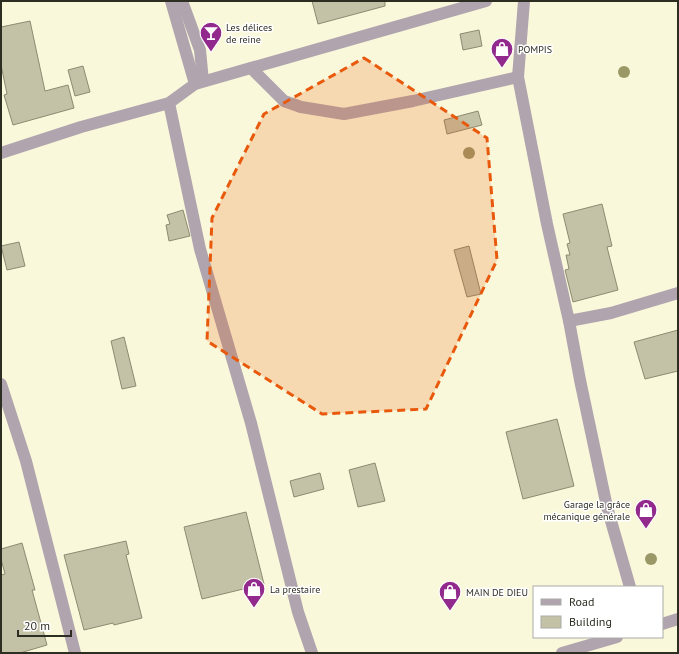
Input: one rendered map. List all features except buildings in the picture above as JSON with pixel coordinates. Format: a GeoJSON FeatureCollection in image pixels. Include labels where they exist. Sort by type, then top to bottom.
{"type":"FeatureCollection","features":[{"type":"Feature","properties":{"kind":"street"},"geometry":{"type":"LineString","coordinates":[[171,1],[199,82]]}},
{"type":"Feature","properties":{"kind":"street"},"geometry":{"type":"LineString","coordinates":[[182,1],[200,50],[199,82]]}},
{"type":"Feature","properties":{"kind":"street"},"geometry":{"type":"LineString","coordinates":[[1,153],[81,127],[169,103],[199,82],[486,1]]}},
{"type":"Feature","properties":{"kind":"street"},"geometry":{"type":"LineString","coordinates":[[524,1],[518,76],[547,224],[569,321],[607,506],[630,586]]}},
{"type":"Feature","properties":{"kind":"street"},"geometry":{"type":"LineString","coordinates":[[251,68],[284,101],[301,108],[344,114],[413,101],[518,76]]}},
{"type":"Feature","properties":{"kind":"street"},"geometry":{"type":"LineString","coordinates":[[169,103],[200,249],[250,423],[298,612],[312,653]]}},
{"type":"Feature","properties":{"kind":"street"},"geometry":{"type":"LineString","coordinates":[[569,321],[611,313],[678,293]]}},
{"type":"Feature","properties":{"kind":"street"},"geometry":{"type":"LineString","coordinates":[[1,384],[26,461],[75,653]]}},
{"type":"Feature","properties":{"kind":"street"},"geometry":{"type":"LineString","coordinates":[[663,624],[678,619]]}},
{"type":"Feature","properties":{"kind":"street"},"geometry":{"type":"LineString","coordinates":[[562,653],[614,638]]}},
{"type":"Feature","properties":{"kind":"highlighted area"},"geometry":{"type":"Polygon","coordinates":[[[364,58],[487,138],[497,260],[426,409],[322,414],[207,341],[212,218],[264,114],[364,58]]]}},
{"type":"Feature","properties":{"kind":"place","name":"Les délices de reine"},"geometry":{"type":"Point","coordinates":[211,52]}},
{"type":"Feature","properties":{"kind":"place","name":"POMPIS"},"geometry":{"type":"Point","coordinates":[502,68]}},
{"type":"Feature","properties":{"kind":"place","name":"Garage la grâce mécanique générale"},"geometry":{"type":"Point","coordinates":[646,530]}},
{"type":"Feature","properties":{"kind":"place","name":"La prestaire"},"geometry":{"type":"Point","coordinates":[254,608]}},
{"type":"Feature","properties":{"kind":"place","name":"MAIN DE DIEU"},"geometry":{"type":"Point","coordinates":[450,612]}}]}
